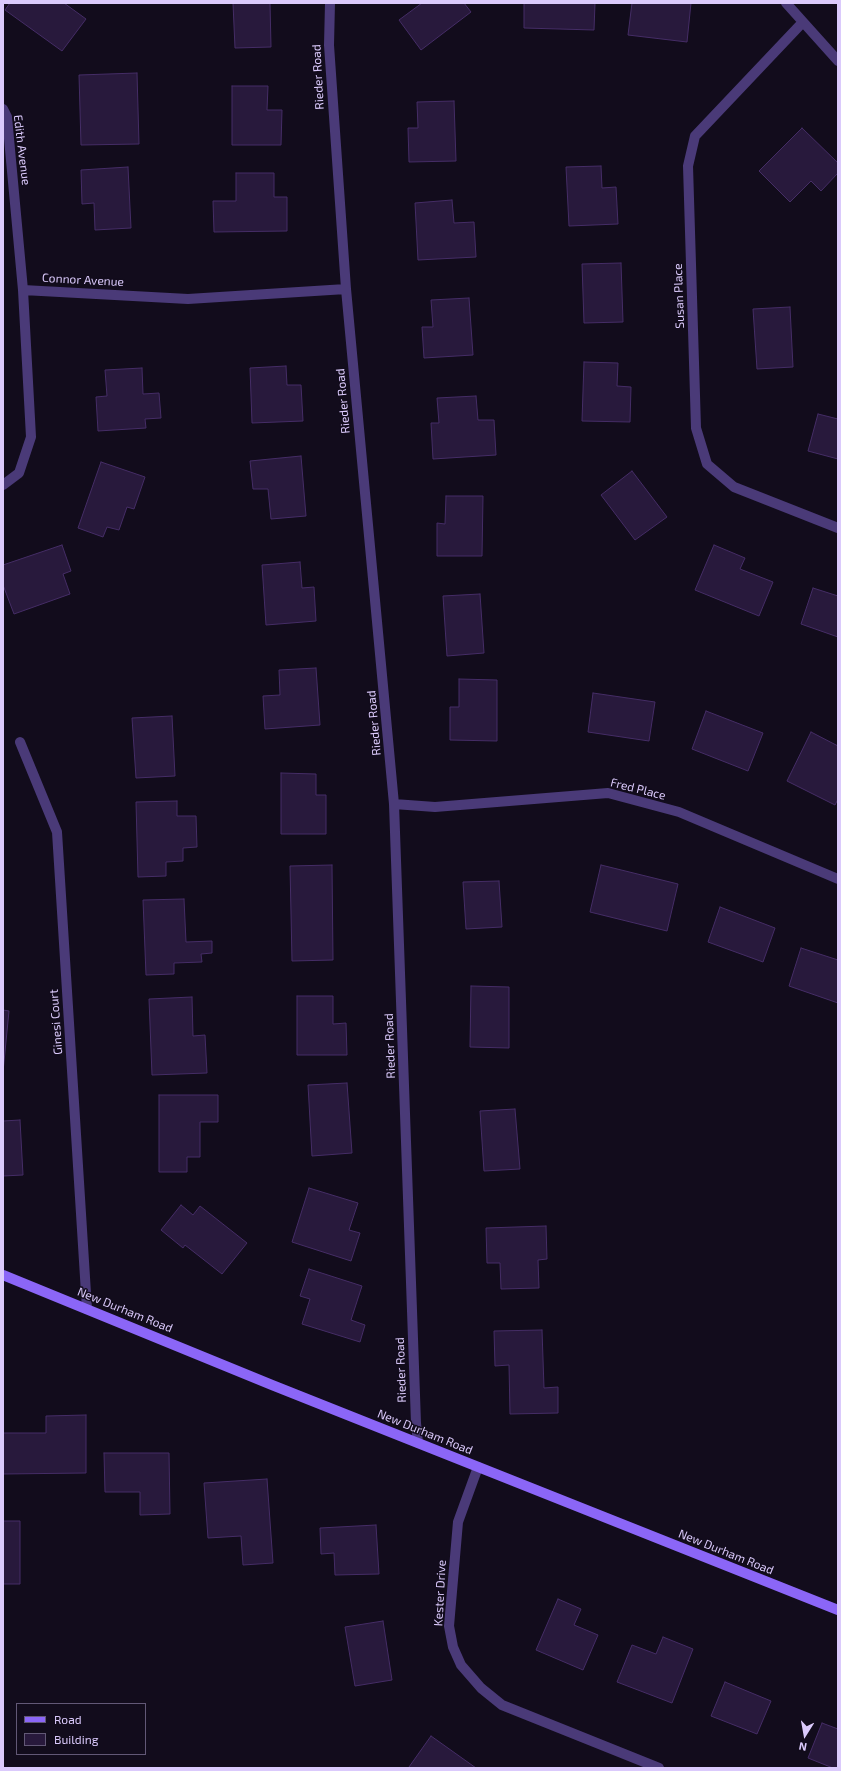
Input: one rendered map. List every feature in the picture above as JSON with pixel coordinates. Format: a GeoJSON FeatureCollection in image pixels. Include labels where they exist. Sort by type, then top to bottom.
{"type":"FeatureCollection","features":[{"type":"Feature","properties":{"kind":"main road","name":"New Durham Road"},"geometry":{"type":"LineString","coordinates":[[3,1275],[272,1385],[838,1610]]}},
{"type":"Feature","properties":{"kind":"street","name":"Rieder Road"},"geometry":{"type":"LineString","coordinates":[[330,3],[329,45],[346,289],[394,804],[415,1408],[418,1443]]}},
{"type":"Feature","properties":{"kind":"street"},"geometry":{"type":"LineString","coordinates":[[786,3],[838,61]]}},
{"type":"Feature","properties":{"kind":"street","name":"Susan Place"},"geometry":{"type":"LineString","coordinates":[[803,22],[695,136],[688,166],[696,428],[707,464],[734,487],[838,528]]}},
{"type":"Feature","properties":{"kind":"street","name":"Edith Avenue"},"geometry":{"type":"LineString","coordinates":[[3,109],[7,117],[23,290]]}},
{"type":"Feature","properties":{"kind":"street","name":"Connor Avenue"},"geometry":{"type":"LineString","coordinates":[[23,290],[188,299],[346,289]]}},
{"type":"Feature","properties":{"kind":"street"},"geometry":{"type":"LineString","coordinates":[[3,485],[19,473],[31,437],[23,290]]}},
{"type":"Feature","properties":{"kind":"street","name":"Ginesi Court"},"geometry":{"type":"LineString","coordinates":[[20,742],[57,832],[87,1309]]}},
{"type":"Feature","properties":{"kind":"street","name":"Fred Place"},"geometry":{"type":"LineString","coordinates":[[394,804],[435,807],[608,793],[679,812],[838,879]]}},
{"type":"Feature","properties":{"kind":"street","name":"Kester Drive"},"geometry":{"type":"LineString","coordinates":[[478,1467],[458,1522],[449,1626],[453,1647],[461,1666],[481,1688],[502,1705],[658,1768]]}},
{"type":"Feature","properties":{"kind":"building"},"geometry":{"type":"Polygon","coordinates":[[[10,3],[64,3],[86,19],[62,51],[5,10],[10,3]]]}},
{"type":"Feature","properties":{"kind":"building"},"geometry":{"type":"Polygon","coordinates":[[[233,3],[270,3],[271,47],[235,48],[233,3]]]}},
{"type":"Feature","properties":{"kind":"building"},"geometry":{"type":"Polygon","coordinates":[[[422,3],[464,3],[471,12],[421,50],[399,20],[422,3]]]}},
{"type":"Feature","properties":{"kind":"building"},"geometry":{"type":"Polygon","coordinates":[[[524,3],[595,3],[594,30],[524,28],[524,3]]]}},
{"type":"Feature","properties":{"kind":"building"},"geometry":{"type":"Polygon","coordinates":[[[632,3],[691,3],[687,42],[628,35],[632,3]]]}},
{"type":"Feature","properties":{"kind":"building"},"geometry":{"type":"Polygon","coordinates":[[[137,73],[139,144],[81,145],[79,75],[137,73]]]}},
{"type":"Feature","properties":{"kind":"building"},"geometry":{"type":"Polygon","coordinates":[[[232,86],[268,86],[267,110],[282,110],[281,145],[232,145],[232,86]]]}},
{"type":"Feature","properties":{"kind":"building"},"geometry":{"type":"Polygon","coordinates":[[[454,101],[456,161],[409,162],[408,128],[418,128],[417,102],[454,101]]]}},
{"type":"Feature","properties":{"kind":"building"},"geometry":{"type":"Polygon","coordinates":[[[802,128],[838,163],[838,173],[821,191],[811,181],[790,202],[759,171],[802,128]]]}},
{"type":"Feature","properties":{"kind":"building"},"geometry":{"type":"Polygon","coordinates":[[[601,166],[602,188],[616,187],[618,224],[569,226],[566,167],[601,166]]]}},
{"type":"Feature","properties":{"kind":"building"},"geometry":{"type":"Polygon","coordinates":[[[128,167],[131,228],[95,230],[94,203],[82,204],[81,170],[128,167]]]}},
{"type":"Feature","properties":{"kind":"building"},"geometry":{"type":"Polygon","coordinates":[[[236,173],[274,173],[274,197],[287,197],[287,231],[214,232],[213,201],[236,201],[236,173]]]}},
{"type":"Feature","properties":{"kind":"building"},"geometry":{"type":"Polygon","coordinates":[[[452,200],[454,223],[474,222],[476,257],[418,260],[415,203],[452,200]]]}},
{"type":"Feature","properties":{"kind":"building"},"geometry":{"type":"Polygon","coordinates":[[[621,263],[623,322],[584,323],[582,264],[621,263]]]}},
{"type":"Feature","properties":{"kind":"building"},"geometry":{"type":"Polygon","coordinates":[[[469,298],[473,355],[424,358],[422,327],[433,327],[431,300],[469,298]]]}},
{"type":"Feature","properties":{"kind":"building"},"geometry":{"type":"Polygon","coordinates":[[[790,307],[793,367],[757,369],[753,309],[790,307]]]}},
{"type":"Feature","properties":{"kind":"building"},"geometry":{"type":"Polygon","coordinates":[[[584,362],[618,363],[617,386],[631,387],[630,422],[582,421],[584,362]]]}},
{"type":"Feature","properties":{"kind":"building"},"geometry":{"type":"Polygon","coordinates":[[[286,366],[287,385],[301,385],[303,421],[252,423],[250,368],[286,366]]]}},
{"type":"Feature","properties":{"kind":"building"},"geometry":{"type":"Polygon","coordinates":[[[142,368],[143,394],[159,393],[161,418],[145,419],[146,428],[98,431],[96,397],[107,396],[105,370],[142,368]]]}},
{"type":"Feature","properties":{"kind":"building"},"geometry":{"type":"Polygon","coordinates":[[[476,396],[478,420],[494,420],[496,455],[433,459],[431,423],[439,423],[437,398],[476,396]]]}},
{"type":"Feature","properties":{"kind":"building"},"geometry":{"type":"Polygon","coordinates":[[[818,414],[838,419],[838,459],[808,451],[818,414]]]}},
{"type":"Feature","properties":{"kind":"building"},"geometry":{"type":"Polygon","coordinates":[[[301,456],[306,516],[271,519],[268,489],[253,489],[250,461],[301,456]]]}},
{"type":"Feature","properties":{"kind":"building"},"geometry":{"type":"Polygon","coordinates":[[[101,462],[145,477],[134,509],[127,507],[119,530],[107,527],[103,537],[78,528],[101,462]]]}},
{"type":"Feature","properties":{"kind":"building"},"geometry":{"type":"Polygon","coordinates":[[[632,471],[667,517],[635,540],[601,495],[632,471]]]}},
{"type":"Feature","properties":{"kind":"building"},"geometry":{"type":"Polygon","coordinates":[[[446,496],[483,496],[482,556],[437,556],[437,523],[445,524],[446,496]]]}},
{"type":"Feature","properties":{"kind":"building"},"geometry":{"type":"Polygon","coordinates":[[[62,545],[71,571],[63,574],[70,594],[14,614],[3,585],[3,565],[62,545]]]}},
{"type":"Feature","properties":{"kind":"building"},"geometry":{"type":"Polygon","coordinates":[[[714,545],[745,558],[740,569],[773,582],[759,616],[695,590],[714,545]]]}},
{"type":"Feature","properties":{"kind":"building"},"geometry":{"type":"Polygon","coordinates":[[[300,562],[302,588],[314,587],[316,621],[266,625],[262,565],[300,562]]]}},
{"type":"Feature","properties":{"kind":"building"},"geometry":{"type":"Polygon","coordinates":[[[813,588],[838,596],[838,637],[801,624],[813,588]]]}},
{"type":"Feature","properties":{"kind":"building"},"geometry":{"type":"Polygon","coordinates":[[[480,594],[484,653],[447,656],[443,596],[480,594]]]}},
{"type":"Feature","properties":{"kind":"building"},"geometry":{"type":"Polygon","coordinates":[[[316,668],[320,725],[265,729],[263,696],[280,695],[279,670],[316,668]]]}},
{"type":"Feature","properties":{"kind":"building"},"geometry":{"type":"Polygon","coordinates":[[[459,679],[497,680],[497,741],[450,740],[450,707],[459,707],[459,679]]]}},
{"type":"Feature","properties":{"kind":"building"},"geometry":{"type":"Polygon","coordinates":[[[593,693],[655,702],[649,741],[588,732],[593,693]]]}},
{"type":"Feature","properties":{"kind":"building"},"geometry":{"type":"Polygon","coordinates":[[[706,711],[763,733],[748,771],[692,749],[706,711]]]}},
{"type":"Feature","properties":{"kind":"building"},"geometry":{"type":"Polygon","coordinates":[[[172,716],[175,776],[136,778],[132,718],[172,716]]]}},
{"type":"Feature","properties":{"kind":"building"},"geometry":{"type":"Polygon","coordinates":[[[811,732],[838,746],[838,799],[835,805],[787,781],[811,732]]]}},
{"type":"Feature","properties":{"kind":"building"},"geometry":{"type":"Polygon","coordinates":[[[281,773],[316,774],[316,795],[326,795],[326,834],[281,834],[281,773]]]}},
{"type":"Feature","properties":{"kind":"building"},"geometry":{"type":"Polygon","coordinates":[[[177,801],[177,816],[196,816],[197,847],[183,848],[183,861],[166,862],[166,876],[138,877],[136,802],[177,801]]]}},
{"type":"Feature","properties":{"kind":"building"},"geometry":{"type":"Polygon","coordinates":[[[332,865],[333,960],[292,961],[290,866],[332,865]]]}},
{"type":"Feature","properties":{"kind":"building"},"geometry":{"type":"Polygon","coordinates":[[[601,865],[678,884],[667,931],[590,912],[601,865]]]}},
{"type":"Feature","properties":{"kind":"building"},"geometry":{"type":"Polygon","coordinates":[[[499,881],[502,927],[466,929],[463,882],[499,881]]]}},
{"type":"Feature","properties":{"kind":"building"},"geometry":{"type":"Polygon","coordinates":[[[184,899],[186,942],[212,941],[212,953],[201,954],[202,962],[174,963],[174,974],[146,975],[143,900],[184,899]]]}},
{"type":"Feature","properties":{"kind":"building"},"geometry":{"type":"Polygon","coordinates":[[[720,907],[775,928],[763,962],[708,942],[720,907]]]}},
{"type":"Feature","properties":{"kind":"building"},"geometry":{"type":"Polygon","coordinates":[[[801,948],[838,960],[838,1003],[789,986],[801,948]]]}},
{"type":"Feature","properties":{"kind":"building"},"geometry":{"type":"Polygon","coordinates":[[[471,986],[509,987],[509,1048],[470,1047],[471,986]]]}},
{"type":"Feature","properties":{"kind":"building"},"geometry":{"type":"Polygon","coordinates":[[[297,996],[333,996],[333,1024],[346,1023],[347,1055],[297,1055],[297,996]]]}},
{"type":"Feature","properties":{"kind":"building"},"geometry":{"type":"Polygon","coordinates":[[[192,997],[193,1036],[205,1035],[207,1073],[152,1075],[149,999],[192,997]]]}},
{"type":"Feature","properties":{"kind":"building"},"geometry":{"type":"Polygon","coordinates":[[[3,1010],[9,1011],[3,1072],[3,1010]]]}},
{"type":"Feature","properties":{"kind":"building"},"geometry":{"type":"Polygon","coordinates":[[[347,1083],[352,1153],[312,1156],[308,1085],[347,1083]]]}},
{"type":"Feature","properties":{"kind":"building"},"geometry":{"type":"Polygon","coordinates":[[[159,1095],[218,1095],[218,1122],[200,1122],[200,1157],[187,1157],[187,1172],[159,1172],[159,1095]]]}},
{"type":"Feature","properties":{"kind":"building"},"geometry":{"type":"Polygon","coordinates":[[[515,1109],[520,1169],[484,1171],[480,1111],[515,1109]]]}},
{"type":"Feature","properties":{"kind":"building"},"geometry":{"type":"Polygon","coordinates":[[[20,1120],[23,1175],[3,1176],[3,1121],[20,1120]]]}},
{"type":"Feature","properties":{"kind":"building"},"geometry":{"type":"Polygon","coordinates":[[[309,1188],[358,1203],[349,1230],[360,1233],[351,1261],[292,1242],[309,1188]]]}},
{"type":"Feature","properties":{"kind":"building"},"geometry":{"type":"Polygon","coordinates":[[[181,1205],[193,1215],[200,1206],[247,1243],[222,1274],[185,1245],[183,1248],[161,1230],[181,1205]]]}},
{"type":"Feature","properties":{"kind":"building"},"geometry":{"type":"Polygon","coordinates":[[[546,1226],[547,1259],[538,1260],[539,1288],[501,1289],[500,1263],[487,1263],[486,1228],[546,1226]]]}},
{"type":"Feature","properties":{"kind":"building"},"geometry":{"type":"Polygon","coordinates":[[[309,1269],[362,1286],[351,1320],[365,1325],[360,1342],[302,1324],[310,1299],[300,1296],[309,1269]]]}},
{"type":"Feature","properties":{"kind":"building"},"geometry":{"type":"Polygon","coordinates":[[[542,1330],[544,1388],[558,1387],[558,1413],[510,1414],[509,1365],[495,1366],[494,1331],[542,1330]]]}},
{"type":"Feature","properties":{"kind":"building"},"geometry":{"type":"Polygon","coordinates":[[[86,1415],[86,1473],[3,1474],[3,1433],[46,1433],[46,1416],[86,1415]]]}},
{"type":"Feature","properties":{"kind":"building"},"geometry":{"type":"Polygon","coordinates":[[[104,1453],[169,1453],[170,1514],[140,1515],[140,1492],[105,1492],[104,1453]]]}},
{"type":"Feature","properties":{"kind":"building"},"geometry":{"type":"Polygon","coordinates":[[[267,1479],[273,1563],[243,1565],[241,1536],[208,1538],[204,1483],[267,1479]]]}},
{"type":"Feature","properties":{"kind":"building"},"geometry":{"type":"Polygon","coordinates":[[[3,1521],[20,1521],[20,1584],[3,1584],[3,1521]]]}},
{"type":"Feature","properties":{"kind":"building"},"geometry":{"type":"Polygon","coordinates":[[[376,1525],[379,1574],[335,1575],[334,1553],[321,1554],[320,1528],[376,1525]]]}},
{"type":"Feature","properties":{"kind":"building"},"geometry":{"type":"Polygon","coordinates":[[[558,1599],[581,1609],[574,1625],[598,1635],[583,1670],[536,1650],[558,1599]]]}},
{"type":"Feature","properties":{"kind":"building"},"geometry":{"type":"Polygon","coordinates":[[[383,1621],[392,1680],[355,1686],[345,1627],[383,1621]]]}},
{"type":"Feature","properties":{"kind":"building"},"geometry":{"type":"Polygon","coordinates":[[[663,1637],[693,1649],[672,1703],[617,1682],[632,1645],[656,1654],[663,1637]]]}},
{"type":"Feature","properties":{"kind":"building"},"geometry":{"type":"Polygon","coordinates":[[[725,1682],[771,1701],[757,1734],[711,1716],[725,1682]]]}},
{"type":"Feature","properties":{"kind":"building"},"geometry":{"type":"Polygon","coordinates":[[[822,1723],[838,1729],[838,1768],[833,1768],[808,1758],[822,1723]]]}},
{"type":"Feature","properties":{"kind":"building"},"geometry":{"type":"Polygon","coordinates":[[[431,1736],[476,1768],[409,1767],[431,1736]]]}}]}
